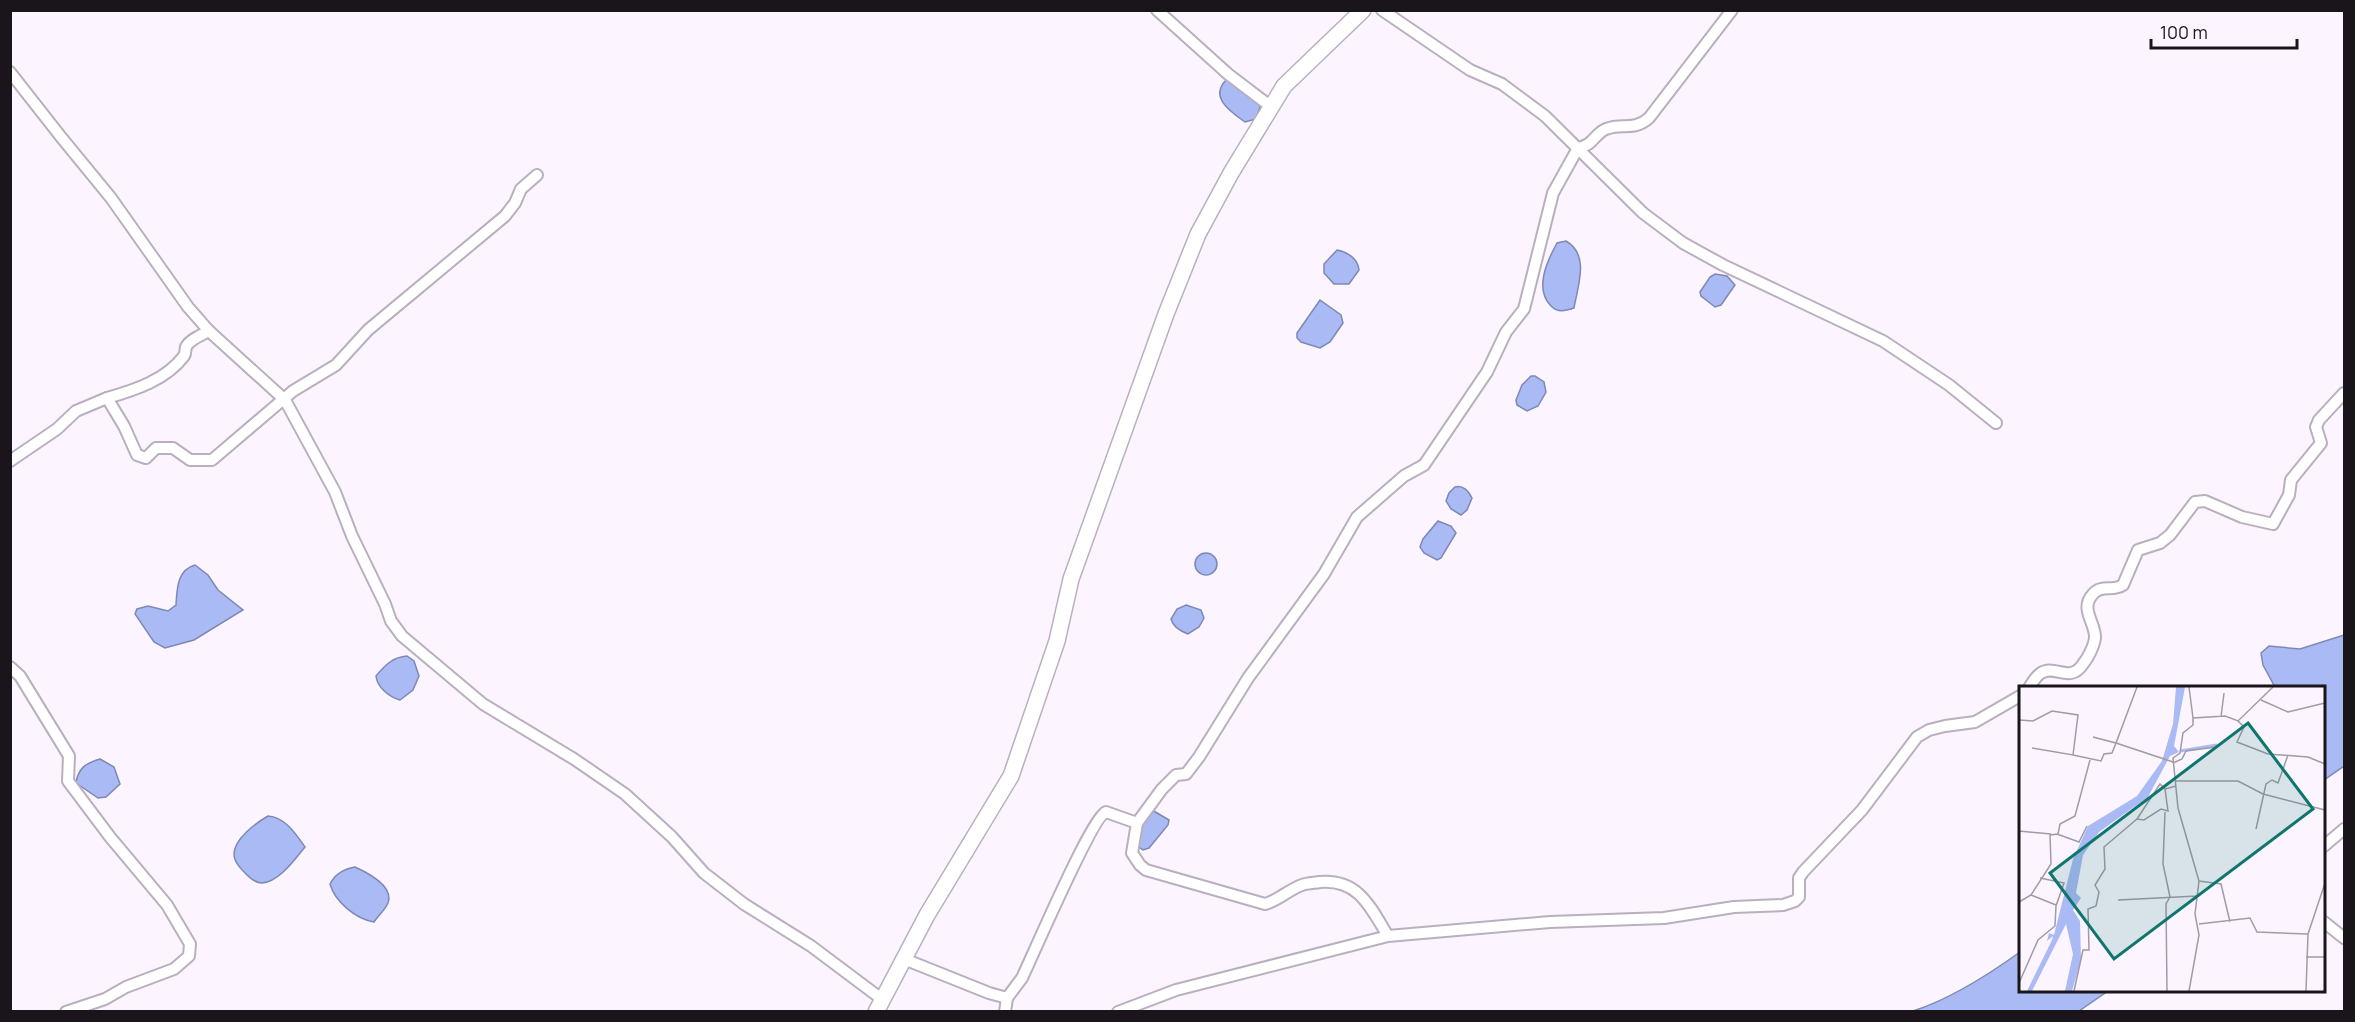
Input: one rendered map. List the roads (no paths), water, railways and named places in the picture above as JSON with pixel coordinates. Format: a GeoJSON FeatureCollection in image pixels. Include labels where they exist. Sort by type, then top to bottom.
{"type":"FeatureCollection","features":[{"type":"Feature","properties":{"kind":"street"},"geometry":{"type":"LineString","coordinates":[[1157,10],[1228,74],[1270,106]]}},
{"type":"Feature","properties":{"kind":"street"},"geometry":{"type":"LineString","coordinates":[[10,72],[111,198],[188,307],[209,331],[285,400],[336,492],[352,536],[386,604],[391,621],[402,636],[483,704],[625,794],[672,837],[704,873],[744,904],[811,946],[880,1006],[950,877],[1011,776],[1057,640],[1071,579],[1166,314],[1198,234],[1270,106],[1284,86],[1363,10]]}},
{"type":"Feature","properties":{"kind":"street"},"geometry":{"type":"LineString","coordinates":[[1383,10],[1470,70],[1502,84],[1545,116],[1643,213],[1683,243],[1723,265],[1883,341],[1971,401],[1996,423]]}},
{"type":"Feature","properties":{"kind":"street"},"geometry":{"type":"LineString","coordinates":[[1388,936],[1365,900],[1354,888],[1341,883],[1305,884],[1288,891],[1276,901],[1265,904],[1146,870],[1131,853],[1137,823],[1169,782],[1176,775],[1186,774],[1199,758],[1248,678],[1324,574],[1357,517],[1404,476],[1424,465],[1451,429],[1487,372],[1506,333],[1524,309],[1553,193],[1578,148],[1587,146],[1606,129],[1635,127],[1648,118],[1732,10]]}},
{"type":"Feature","properties":{"kind":"street"},"geometry":{"type":"LineString","coordinates":[[107,398],[124,426],[137,455],[146,458],[156,448],[173,448],[190,460],[212,460],[293,391],[336,365],[368,330],[505,216],[515,203],[521,189],[537,175]]}},
{"type":"Feature","properties":{"kind":"street"},"geometry":{"type":"LineString","coordinates":[[10,461],[57,429],[76,411],[136,389],[159,377],[184,355],[186,346],[209,331]]}},
{"type":"Feature","properties":{"kind":"street"},"geometry":{"type":"LineString","coordinates":[[2030,686],[2040,674],[2047,670],[2067,674],[2075,673],[2083,665],[2096,636],[2087,610],[2088,602],[2093,594],[2099,589],[2112,590],[2122,585],[2138,550],[2160,543],[2170,535],[2195,502],[2205,501],[2242,517],[2273,524],[2289,495],[2291,480],[2321,443],[2316,427],[2319,420],[2344,393]]}},
{"type":"Feature","properties":{"kind":"street"},"geometry":{"type":"LineString","coordinates":[[10,668],[20,676],[69,756],[68,782],[167,905],[190,944],[189,956],[174,969],[126,987],[105,999],[66,1011]]}},
{"type":"Feature","properties":{"kind":"street"},"geometry":{"type":"LineString","coordinates":[[1118,1011],[1176,990],[1388,936],[1550,922],[1664,918],[1734,907],[1783,904],[1795,901],[1799,897],[1799,878],[1803,872],[1862,810],[1917,737],[1929,730],[1975,722],[2019,697]]}},
{"type":"Feature","properties":{"kind":"street"},"geometry":{"type":"LineString","coordinates":[[1005,1011],[1007,998],[1022,978],[1100,816],[1107,812],[1137,823]]}},
{"type":"Feature","properties":{"kind":"street"},"geometry":{"type":"LineString","coordinates":[[2325,845],[2344,829]]}},
{"type":"Feature","properties":{"kind":"street"},"geometry":{"type":"LineString","coordinates":[[2325,923],[2344,938]]}},
{"type":"Feature","properties":{"kind":"street"},"geometry":{"type":"LineString","coordinates":[[904,959],[1007,998]]}},
{"type":"Feature","properties":{"kind":"water"},"geometry":{"type":"Polygon","coordinates":[[[1227,79],[1261,104],[1256,119],[1245,122],[1224,104],[1220,92],[1227,79]]]}},
{"type":"Feature","properties":{"kind":"water"},"geometry":{"type":"Polygon","coordinates":[[[1566,241],[1578,254],[1580,280],[1574,308],[1562,311],[1556,310],[1546,299],[1543,283],[1546,266],[1557,243],[1566,241]]]}},
{"type":"Feature","properties":{"kind":"water"},"geometry":{"type":"Polygon","coordinates":[[[1337,250],[1345,252],[1357,263],[1359,270],[1349,284],[1334,284],[1324,273],[1324,264],[1337,250]]]}},
{"type":"Feature","properties":{"kind":"water"},"geometry":{"type":"Polygon","coordinates":[[[1715,274],[1727,276],[1735,285],[1721,305],[1715,307],[1701,296],[1700,292],[1710,277],[1715,274]]]}},
{"type":"Feature","properties":{"kind":"water"},"geometry":{"type":"Polygon","coordinates":[[[1320,300],[1341,315],[1343,323],[1330,342],[1320,348],[1301,342],[1297,338],[1297,333],[1320,300]]]}},
{"type":"Feature","properties":{"kind":"water"},"geometry":{"type":"Polygon","coordinates":[[[1531,376],[1544,382],[1546,392],[1538,406],[1527,411],[1517,405],[1516,400],[1522,385],[1531,376]]]}},
{"type":"Feature","properties":{"kind":"water"},"geometry":{"type":"Polygon","coordinates":[[[1455,487],[1465,489],[1472,498],[1467,510],[1461,515],[1451,509],[1446,501],[1449,493],[1455,487]]]}},
{"type":"Feature","properties":{"kind":"water"},"geometry":{"type":"Polygon","coordinates":[[[1438,521],[1451,526],[1456,533],[1441,558],[1437,560],[1424,553],[1420,547],[1423,539],[1438,521]]]}},
{"type":"Feature","properties":{"kind":"water"},"geometry":{"type":"Polygon","coordinates":[[[1206,553],[1214,556],[1217,564],[1214,572],[1206,575],[1198,572],[1195,564],[1198,556],[1206,553]]]}},
{"type":"Feature","properties":{"kind":"water"},"geometry":{"type":"Polygon","coordinates":[[[195,565],[208,575],[218,590],[243,610],[194,640],[165,648],[154,642],[135,614],[137,609],[148,606],[168,611],[176,605],[181,576],[189,567],[195,565]]]}},
{"type":"Feature","properties":{"kind":"water"},"geometry":{"type":"Polygon","coordinates":[[[1186,605],[1201,610],[1204,618],[1199,627],[1188,634],[1177,628],[1171,619],[1177,609],[1186,605]]]}},
{"type":"Feature","properties":{"kind":"water"},"geometry":{"type":"Polygon","coordinates":[[[2344,635],[2344,766],[2325,779],[2325,686],[2274,686],[2263,665],[2261,653],[2269,646],[2300,649],[2344,635]]]}},
{"type":"Feature","properties":{"kind":"water"},"geometry":{"type":"Polygon","coordinates":[[[407,656],[414,661],[419,676],[413,690],[400,700],[384,691],[376,676],[390,662],[407,656]]]}},
{"type":"Feature","properties":{"kind":"water"},"geometry":{"type":"Polygon","coordinates":[[[100,759],[114,767],[120,784],[106,797],[98,798],[76,783],[84,767],[100,759]]]}},
{"type":"Feature","properties":{"kind":"water"},"geometry":{"type":"Polygon","coordinates":[[[1152,810],[1169,820],[1168,825],[1149,848],[1143,850],[1136,845],[1139,828],[1152,810]]]}},
{"type":"Feature","properties":{"kind":"water"},"geometry":{"type":"Polygon","coordinates":[[[268,816],[285,823],[305,847],[274,879],[259,883],[242,870],[236,863],[234,854],[242,837],[268,816]]]}},
{"type":"Feature","properties":{"kind":"water"},"geometry":{"type":"Polygon","coordinates":[[[355,867],[378,880],[387,891],[388,903],[374,922],[347,909],[336,897],[330,884],[334,877],[355,867]]]}},
{"type":"Feature","properties":{"kind":"water"},"geometry":{"type":"Polygon","coordinates":[[[2019,953],[2019,992],[2107,992],[2079,1011],[1913,1011],[1969,986],[2019,953]]]}}]}
